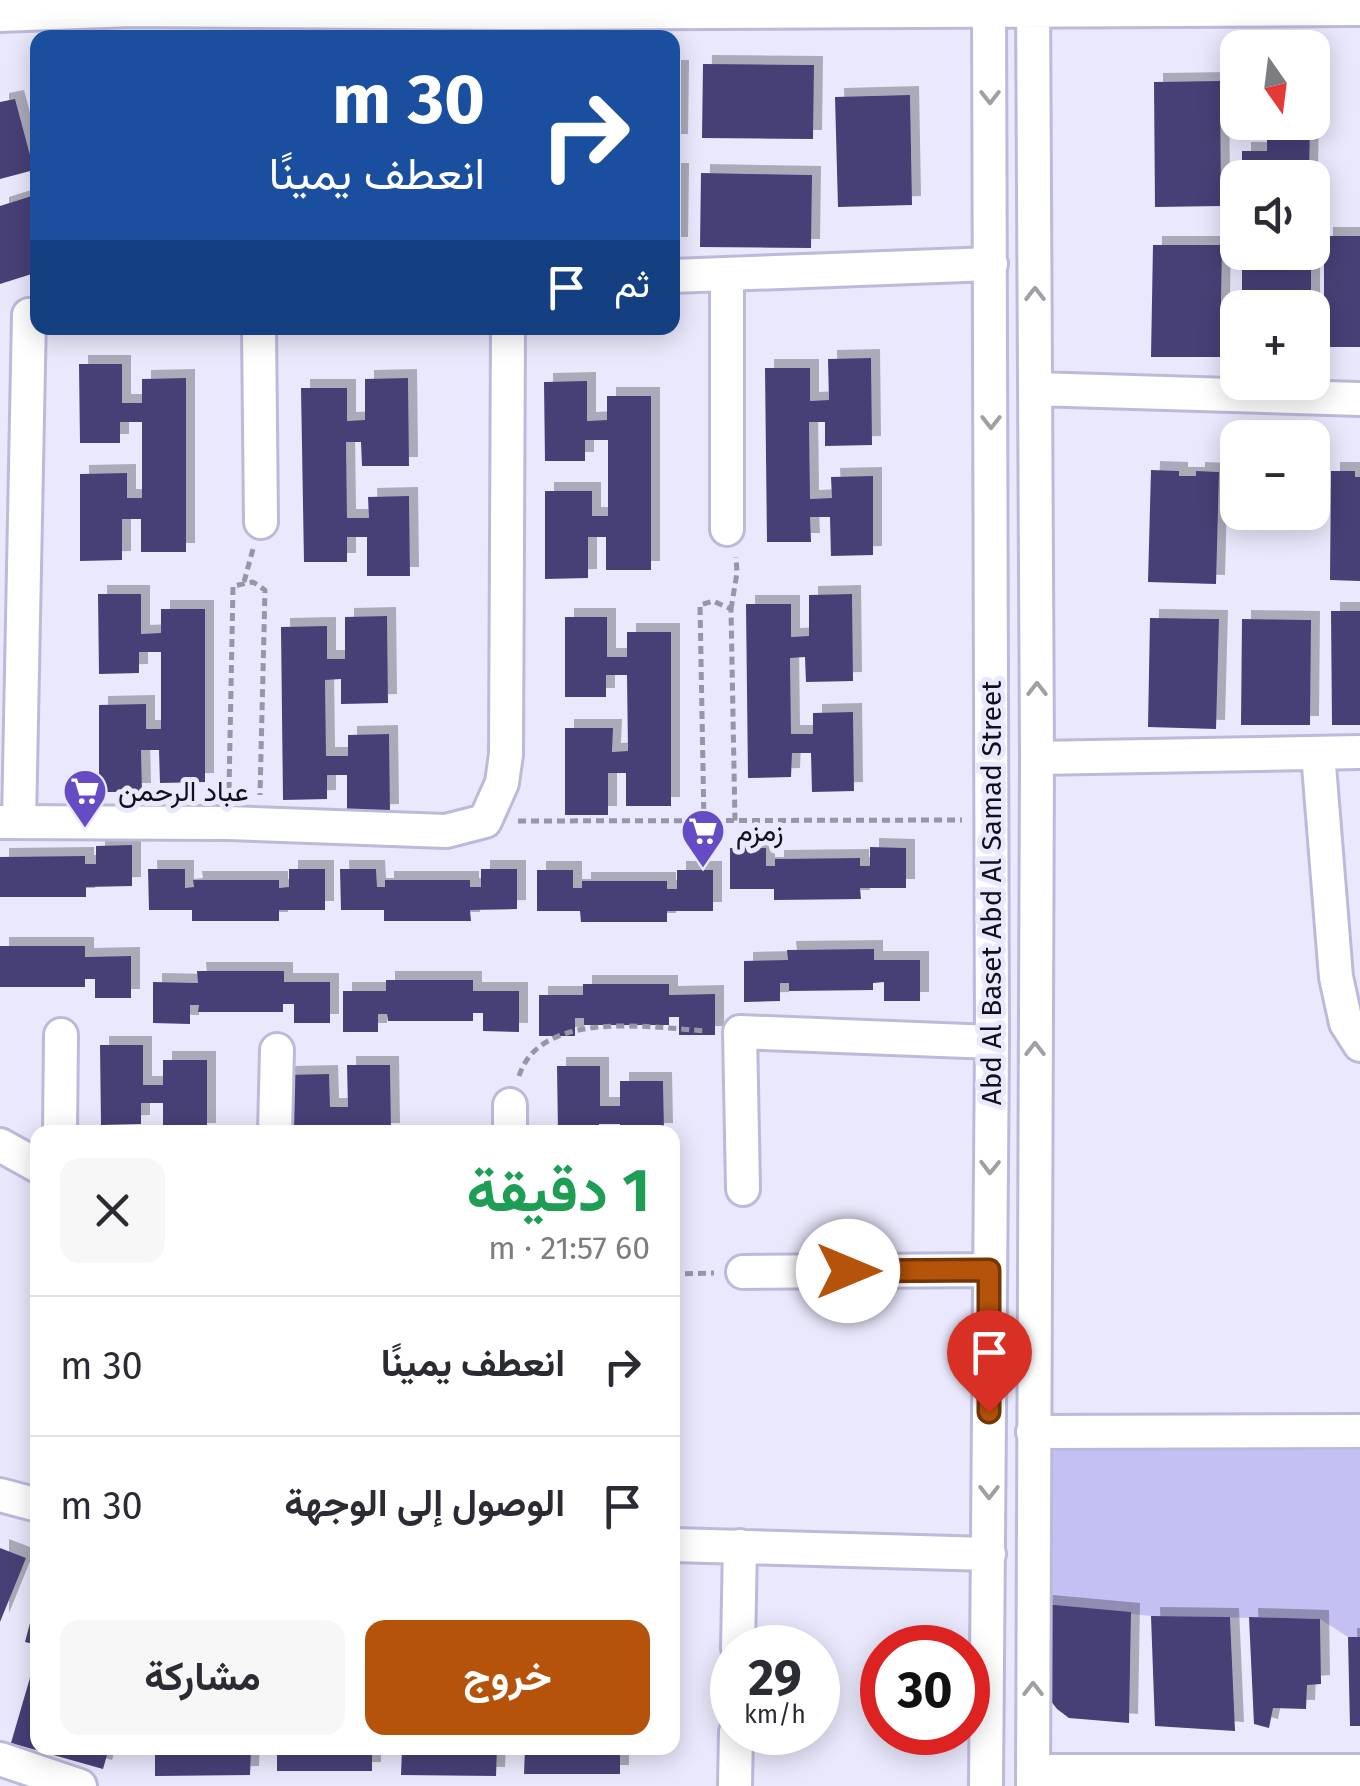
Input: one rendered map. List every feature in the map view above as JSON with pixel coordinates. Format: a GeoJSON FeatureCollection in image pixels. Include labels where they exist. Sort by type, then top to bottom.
{"type":"FeatureCollection","features":[{"type":"Feature","properties":{"kind":"street"},"geometry":{"type":"LineString","coordinates":[[0,16],[131,10],[516,25],[989,6],[1360,10]]}},
{"type":"Feature","properties":{"kind":"street","name":"Abd Al Baset Abd Al Samad Street"},"geometry":{"type":"LineString","coordinates":[[986,1786],[992,1042],[989,6]]}},
{"type":"Feature","properties":{"kind":"street","name":"Abd Al Baset Abd Al Samad Street"},"geometry":{"type":"LineString","coordinates":[[1033,6],[1037,758],[1033,1778]]}},
{"type":"Feature","properties":{"kind":"street"},"geometry":{"type":"LineString","coordinates":[[680,276],[991,264]]}},
{"type":"Feature","properties":{"kind":"street"},"geometry":{"type":"LineString","coordinates":[[726,530],[728,276]]}},
{"type":"Feature","properties":{"kind":"street"},"geometry":{"type":"LineString","coordinates":[[22,317],[10,822],[446,831],[485,821],[502,783],[506,754],[508,335]]}},
{"type":"Feature","properties":{"kind":"street"},"geometry":{"type":"LineString","coordinates":[[259,335],[261,522]]}},
{"type":"Feature","properties":{"kind":"street"},"geometry":{"type":"LineString","coordinates":[[1035,389],[1360,398]]}},
{"type":"Feature","properties":{"kind":"street"},"geometry":{"type":"LineString","coordinates":[[1037,758],[1360,752]]}},
{"type":"Feature","properties":{"kind":"street"},"geometry":{"type":"LineString","coordinates":[[1318,753],[1336,977],[1346,1023],[1360,1045]]}},
{"type":"Feature","properties":{"kind":"street"},"geometry":{"type":"LineString","coordinates":[[743,1189],[740,1032],[992,1042]]}},
{"type":"Feature","properties":{"kind":"street"},"geometry":{"type":"LineString","coordinates":[[60,1125],[61,1035]]}},
{"type":"Feature","properties":{"kind":"street"},"geometry":{"type":"LineString","coordinates":[[275,1125],[276,1050]]}},
{"type":"Feature","properties":{"kind":"street"},"geometry":{"type":"LineString","coordinates":[[0,1145],[30,1162]]}},
{"type":"Feature","properties":{"kind":"street"},"geometry":{"type":"LineString","coordinates":[[743,1272],[989,1270]]}},
{"type":"Feature","properties":{"kind":"street"},"geometry":{"type":"LineString","coordinates":[[1033,1432],[1360,1432]]}},
{"type":"Feature","properties":{"kind":"street"},"geometry":{"type":"LineString","coordinates":[[0,1496],[30,1503]]}},
{"type":"Feature","properties":{"kind":"street"},"geometry":{"type":"LineString","coordinates":[[680,1544],[989,1554]]}},
{"type":"Feature","properties":{"kind":"street"},"geometry":{"type":"LineString","coordinates":[[738,1625],[740,1546]]}},
{"type":"Feature","properties":{"kind":"street"},"geometry":{"type":"LineString","coordinates":[[735,1786],[736,1755]]}},
{"type":"Feature","properties":{"kind":"street"},"geometry":{"type":"LineString","coordinates":[[0,1759],[80,1786]]}},
{"type":"Feature","properties":{"kind":"street"},"geometry":{"type":"LineString","coordinates":[[1033,1778],[1360,1770]]}},
{"type":"Feature","properties":{"kind":"path"},"geometry":{"type":"LineString","coordinates":[[726,530],[735,550],[738,573],[732,609],[735,822]]}},
{"type":"Feature","properties":{"kind":"path"},"geometry":{"type":"LineString","coordinates":[[246,582],[265,590],[244,824],[233,586],[246,582]]}},
{"type":"Feature","properties":{"kind":"path"},"geometry":{"type":"LineString","coordinates":[[704,823],[700,606],[713,600],[732,609]]}},
{"type":"Feature","properties":{"kind":"path"},"geometry":{"type":"LineString","coordinates":[[485,821],[990,819]]}},
{"type":"Feature","properties":{"kind":"path"},"geometry":{"type":"LineString","coordinates":[[510,1119],[522,1066],[552,1038],[591,1026],[740,1032]]}},
{"type":"Feature","properties":{"kind":"path"},"geometry":{"type":"LineString","coordinates":[[680,1274],[743,1272]]}},
{"type":"Feature","properties":{"kind":"shaded area"},"geometry":{"type":"Polygon","coordinates":[[[1360,1431],[1360,1637],[1348,1637],[1320,1619],[1151,1616],[1033,1603],[1033,1432],[1360,1431]]]}},
{"type":"Feature","properties":{"kind":"building"},"geometry":{"type":"Polygon","coordinates":[[[703,64],[814,65],[813,139],[702,138],[703,64]]]}},
{"type":"Feature","properties":{"kind":"building"},"geometry":{"type":"Polygon","coordinates":[[[1220,81],[1220,206],[1155,207],[1154,82],[1220,81]]]}},
{"type":"Feature","properties":{"kind":"building"},"geometry":{"type":"Polygon","coordinates":[[[910,95],[912,205],[838,207],[835,97],[910,95]]]}},
{"type":"Feature","properties":{"kind":"building"},"geometry":{"type":"Polygon","coordinates":[[[15,99],[30,155],[30,171],[0,179],[0,102],[15,99]]]}},
{"type":"Feature","properties":{"kind":"building"},"geometry":{"type":"Polygon","coordinates":[[[1267,140],[1310,140],[1309,160],[1242,160],[1242,151],[1267,151],[1267,140]]]}},
{"type":"Feature","properties":{"kind":"building"},"geometry":{"type":"Polygon","coordinates":[[[701,173],[812,175],[811,248],[700,247],[701,173]]]}},
{"type":"Feature","properties":{"kind":"building"},"geometry":{"type":"Polygon","coordinates":[[[30,197],[30,275],[0,284],[0,206],[30,197]]]}},
{"type":"Feature","properties":{"kind":"building"},"geometry":{"type":"Polygon","coordinates":[[[1330,236],[1360,236],[1360,347],[1330,347],[1330,290],[1324,290],[1324,270],[1330,270],[1330,236]]]}},
{"type":"Feature","properties":{"kind":"building"},"geometry":{"type":"Polygon","coordinates":[[[1153,245],[1220,245],[1220,357],[1151,357],[1153,245]]]}},
{"type":"Feature","properties":{"kind":"building"},"geometry":{"type":"Polygon","coordinates":[[[1242,270],[1311,270],[1311,290],[1242,290],[1242,270]]]}},
{"type":"Feature","properties":{"kind":"building"},"geometry":{"type":"Polygon","coordinates":[[[871,358],[872,445],[825,446],[825,422],[809,422],[810,499],[832,498],[831,477],[873,476],[873,555],[831,556],[830,517],[810,517],[811,542],[767,542],[765,368],[810,368],[810,401],[829,400],[828,359],[871,358]]]}},
{"type":"Feature","properties":{"kind":"building"},"geometry":{"type":"Polygon","coordinates":[[[79,364],[122,364],[122,403],[142,403],[142,379],[186,378],[186,552],[141,552],[141,519],[122,519],[122,560],[80,561],[80,474],[127,473],[127,498],[142,498],[142,422],[120,422],[120,443],[80,443],[79,364]]]}},
{"type":"Feature","properties":{"kind":"building"},"geometry":{"type":"Polygon","coordinates":[[[408,378],[409,466],[362,466],[361,442],[346,442],[347,518],[369,518],[368,497],[409,496],[410,576],[367,576],[367,537],[347,537],[347,562],[304,562],[301,388],[347,388],[347,421],[365,420],[365,379],[408,378]]]}},
{"type":"Feature","properties":{"kind":"building"},"geometry":{"type":"Polygon","coordinates":[[[587,381],[587,421],[607,420],[607,396],[651,396],[651,570],[606,570],[606,537],[588,537],[588,578],[545,579],[545,491],[592,491],[592,516],[608,516],[608,440],[585,440],[585,461],[545,461],[544,382],[587,381]]]}},
{"type":"Feature","properties":{"kind":"building"},"geometry":{"type":"Polygon","coordinates":[[[1151,470],[1179,471],[1179,476],[1196,476],[1196,471],[1219,472],[1216,584],[1148,582],[1151,470]]]}},
{"type":"Feature","properties":{"kind":"building"},"geometry":{"type":"Polygon","coordinates":[[[1331,471],[1355,471],[1355,477],[1360,477],[1360,581],[1330,580],[1331,471]]]}},
{"type":"Feature","properties":{"kind":"building"},"geometry":{"type":"Polygon","coordinates":[[[98,594],[141,594],[141,634],[161,633],[161,609],[205,609],[205,782],[160,783],[159,750],[141,750],[142,792],[99,792],[99,705],[146,704],[146,729],[161,729],[161,652],[139,652],[139,673],[99,674],[98,594]]]}},
{"type":"Feature","properties":{"kind":"building"},"geometry":{"type":"Polygon","coordinates":[[[852,594],[853,681],[806,682],[805,657],[790,658],[791,734],[813,734],[813,713],[853,712],[854,791],[812,792],[811,753],[792,753],[791,777],[748,778],[746,604],[791,604],[791,637],[809,636],[809,595],[852,594]]]}},
{"type":"Feature","properties":{"kind":"building"},"geometry":{"type":"Polygon","coordinates":[[[1331,611],[1360,611],[1360,725],[1332,725],[1331,611]]]}},
{"type":"Feature","properties":{"kind":"building"},"geometry":{"type":"Polygon","coordinates":[[[387,616],[388,703],[341,704],[341,679],[325,680],[326,756],[348,756],[348,735],[389,734],[390,813],[347,814],[347,775],[327,775],[327,799],[283,800],[281,627],[327,626],[327,659],[345,659],[345,617],[387,616]]]}},
{"type":"Feature","properties":{"kind":"building"},"geometry":{"type":"Polygon","coordinates":[[[565,617],[607,617],[607,657],[627,657],[627,632],[671,632],[671,806],[626,806],[626,773],[608,773],[608,815],[565,815],[565,728],[613,728],[612,752],[628,751],[627,675],[606,675],[606,697],[565,697],[565,617]]]}},
{"type":"Feature","properties":{"kind":"building"},"geometry":{"type":"Polygon","coordinates":[[[1150,618],[1219,619],[1216,729],[1148,727],[1150,618]]]}},
{"type":"Feature","properties":{"kind":"building"},"geometry":{"type":"Polygon","coordinates":[[[1242,619],[1311,620],[1310,725],[1241,725],[1242,619]]]}},
{"type":"Feature","properties":{"kind":"building"},"geometry":{"type":"Polygon","coordinates":[[[132,845],[132,886],[86,887],[86,897],[0,897],[0,857],[85,856],[85,864],[96,864],[96,846],[132,845]]]}},
{"type":"Feature","properties":{"kind":"building"},"geometry":{"type":"Polygon","coordinates":[[[870,847],[906,848],[906,888],[860,888],[861,899],[774,900],[774,889],[730,889],[730,848],[766,848],[766,866],[775,866],[775,859],[860,858],[860,866],[870,866],[870,847]]]}},
{"type":"Feature","properties":{"kind":"building"},"geometry":{"type":"Polygon","coordinates":[[[148,869],[185,869],[185,888],[194,887],[193,880],[279,880],[279,888],[289,887],[289,869],[325,869],[325,910],[279,910],[279,921],[192,921],[192,910],[149,910],[148,869]]]}},
{"type":"Feature","properties":{"kind":"building"},"geometry":{"type":"Polygon","coordinates":[[[340,869],[376,869],[377,887],[385,887],[385,880],[470,880],[470,887],[481,887],[481,869],[517,869],[517,909],[470,910],[471,921],[384,921],[384,910],[341,910],[340,869]]]}},
{"type":"Feature","properties":{"kind":"building"},"geometry":{"type":"Polygon","coordinates":[[[537,870],[573,870],[573,888],[582,888],[582,881],[667,881],[667,889],[677,889],[677,870],[713,870],[713,911],[667,911],[667,922],[581,922],[580,911],[537,911],[537,870]]]}},
{"type":"Feature","properties":{"kind":"building"},"geometry":{"type":"Polygon","coordinates":[[[0,946],[85,946],[85,957],[131,956],[131,998],[95,998],[95,979],[85,979],[85,987],[0,987],[0,946]]]}},
{"type":"Feature","properties":{"kind":"building"},"geometry":{"type":"Polygon","coordinates":[[[874,949],[874,960],[920,960],[920,1001],[884,1001],[884,982],[873,983],[873,990],[789,991],[789,983],[780,983],[780,1001],[744,1002],[744,961],[788,960],[787,950],[874,949]]]}},
{"type":"Feature","properties":{"kind":"building"},"geometry":{"type":"Polygon","coordinates":[[[197,971],[284,971],[284,982],[330,982],[330,1023],[294,1023],[294,1004],[283,1004],[283,1012],[198,1012],[199,1005],[190,1005],[190,1024],[153,1023],[153,982],[198,983],[197,971]]]}},
{"type":"Feature","properties":{"kind":"building"},"geometry":{"type":"Polygon","coordinates":[[[386,980],[473,980],[473,991],[519,991],[519,1032],[483,1031],[483,1013],[473,1013],[473,1021],[388,1021],[387,1014],[378,1014],[378,1032],[343,1032],[343,991],[386,991],[386,980]]]}},
{"type":"Feature","properties":{"kind":"building"},"geometry":{"type":"Polygon","coordinates":[[[583,984],[669,984],[669,995],[715,994],[715,1035],[679,1035],[679,1017],[669,1017],[669,1025],[584,1025],[584,1018],[575,1018],[575,1036],[539,1036],[539,995],[583,995],[583,984]]]}},
{"type":"Feature","properties":{"kind":"building"},"geometry":{"type":"Polygon","coordinates":[[[100,1045],[143,1045],[143,1085],[163,1085],[163,1060],[207,1060],[207,1125],[163,1125],[163,1103],[141,1103],[141,1124],[101,1125],[100,1045]]]}},
{"type":"Feature","properties":{"kind":"building"},"geometry":{"type":"Polygon","coordinates":[[[347,1065],[390,1065],[391,1125],[285,1125],[284,1075],[329,1074],[330,1107],[348,1107],[347,1065]]]}},
{"type":"Feature","properties":{"kind":"building"},"geometry":{"type":"Polygon","coordinates":[[[557,1066],[600,1066],[600,1106],[620,1106],[620,1081],[663,1081],[664,1125],[558,1125],[557,1066]]]}},
{"type":"Feature","properties":{"kind":"building"},"geometry":{"type":"Polygon","coordinates":[[[0,1548],[26,1558],[0,1622],[0,1548]]]}},
{"type":"Feature","properties":{"kind":"building"},"geometry":{"type":"Polygon","coordinates":[[[1033,1603],[1131,1612],[1129,1723],[1069,1718],[1057,1709],[1047,1696],[1033,1603]]]}},
{"type":"Feature","properties":{"kind":"building"},"geometry":{"type":"Polygon","coordinates":[[[1151,1616],[1230,1617],[1235,1731],[1155,1726],[1151,1616]]]}},
{"type":"Feature","properties":{"kind":"building"},"geometry":{"type":"Polygon","coordinates":[[[1249,1617],[1320,1619],[1321,1684],[1307,1685],[1306,1709],[1273,1708],[1269,1728],[1254,1724],[1249,1617]]]}},
{"type":"Feature","properties":{"kind":"building"},"geometry":{"type":"Polygon","coordinates":[[[1348,1637],[1360,1637],[1360,1726],[1350,1726],[1348,1637]]]}},
{"type":"Feature","properties":{"kind":"building"},"geometry":{"type":"Polygon","coordinates":[[[30,1678],[30,1748],[11,1743],[30,1678]]]}},
{"type":"Feature","properties":{"kind":"building"},"geometry":{"type":"Polygon","coordinates":[[[53,1755],[107,1755],[103,1769],[53,1755]]]}},
{"type":"Feature","properties":{"kind":"building"},"geometry":{"type":"Polygon","coordinates":[[[155,1755],[251,1755],[250,1775],[155,1776],[155,1755]]]}},
{"type":"Feature","properties":{"kind":"building"},"geometry":{"type":"Polygon","coordinates":[[[277,1755],[372,1755],[372,1771],[277,1771],[277,1755]]]}},
{"type":"Feature","properties":{"kind":"building"},"geometry":{"type":"Polygon","coordinates":[[[402,1755],[497,1755],[496,1776],[401,1775],[402,1755]]]}},
{"type":"Feature","properties":{"kind":"building"},"geometry":{"type":"Polygon","coordinates":[[[525,1755],[620,1755],[620,1774],[524,1774],[525,1755]]]}},
{"type":"Feature","properties":{"kind":"place","name":"عباد الرحمن"},"geometry":{"type":"Point","coordinates":[85,829]}},
{"type":"Feature","properties":{"kind":"place","name":"زمزم"},"geometry":{"type":"Point","coordinates":[703,869]}},
{"type":"Feature","properties":{"kind":"route"},"geometry":{"type":"LineString","coordinates":[[848,1271],[989,1270],[989,1412]]}}]}
